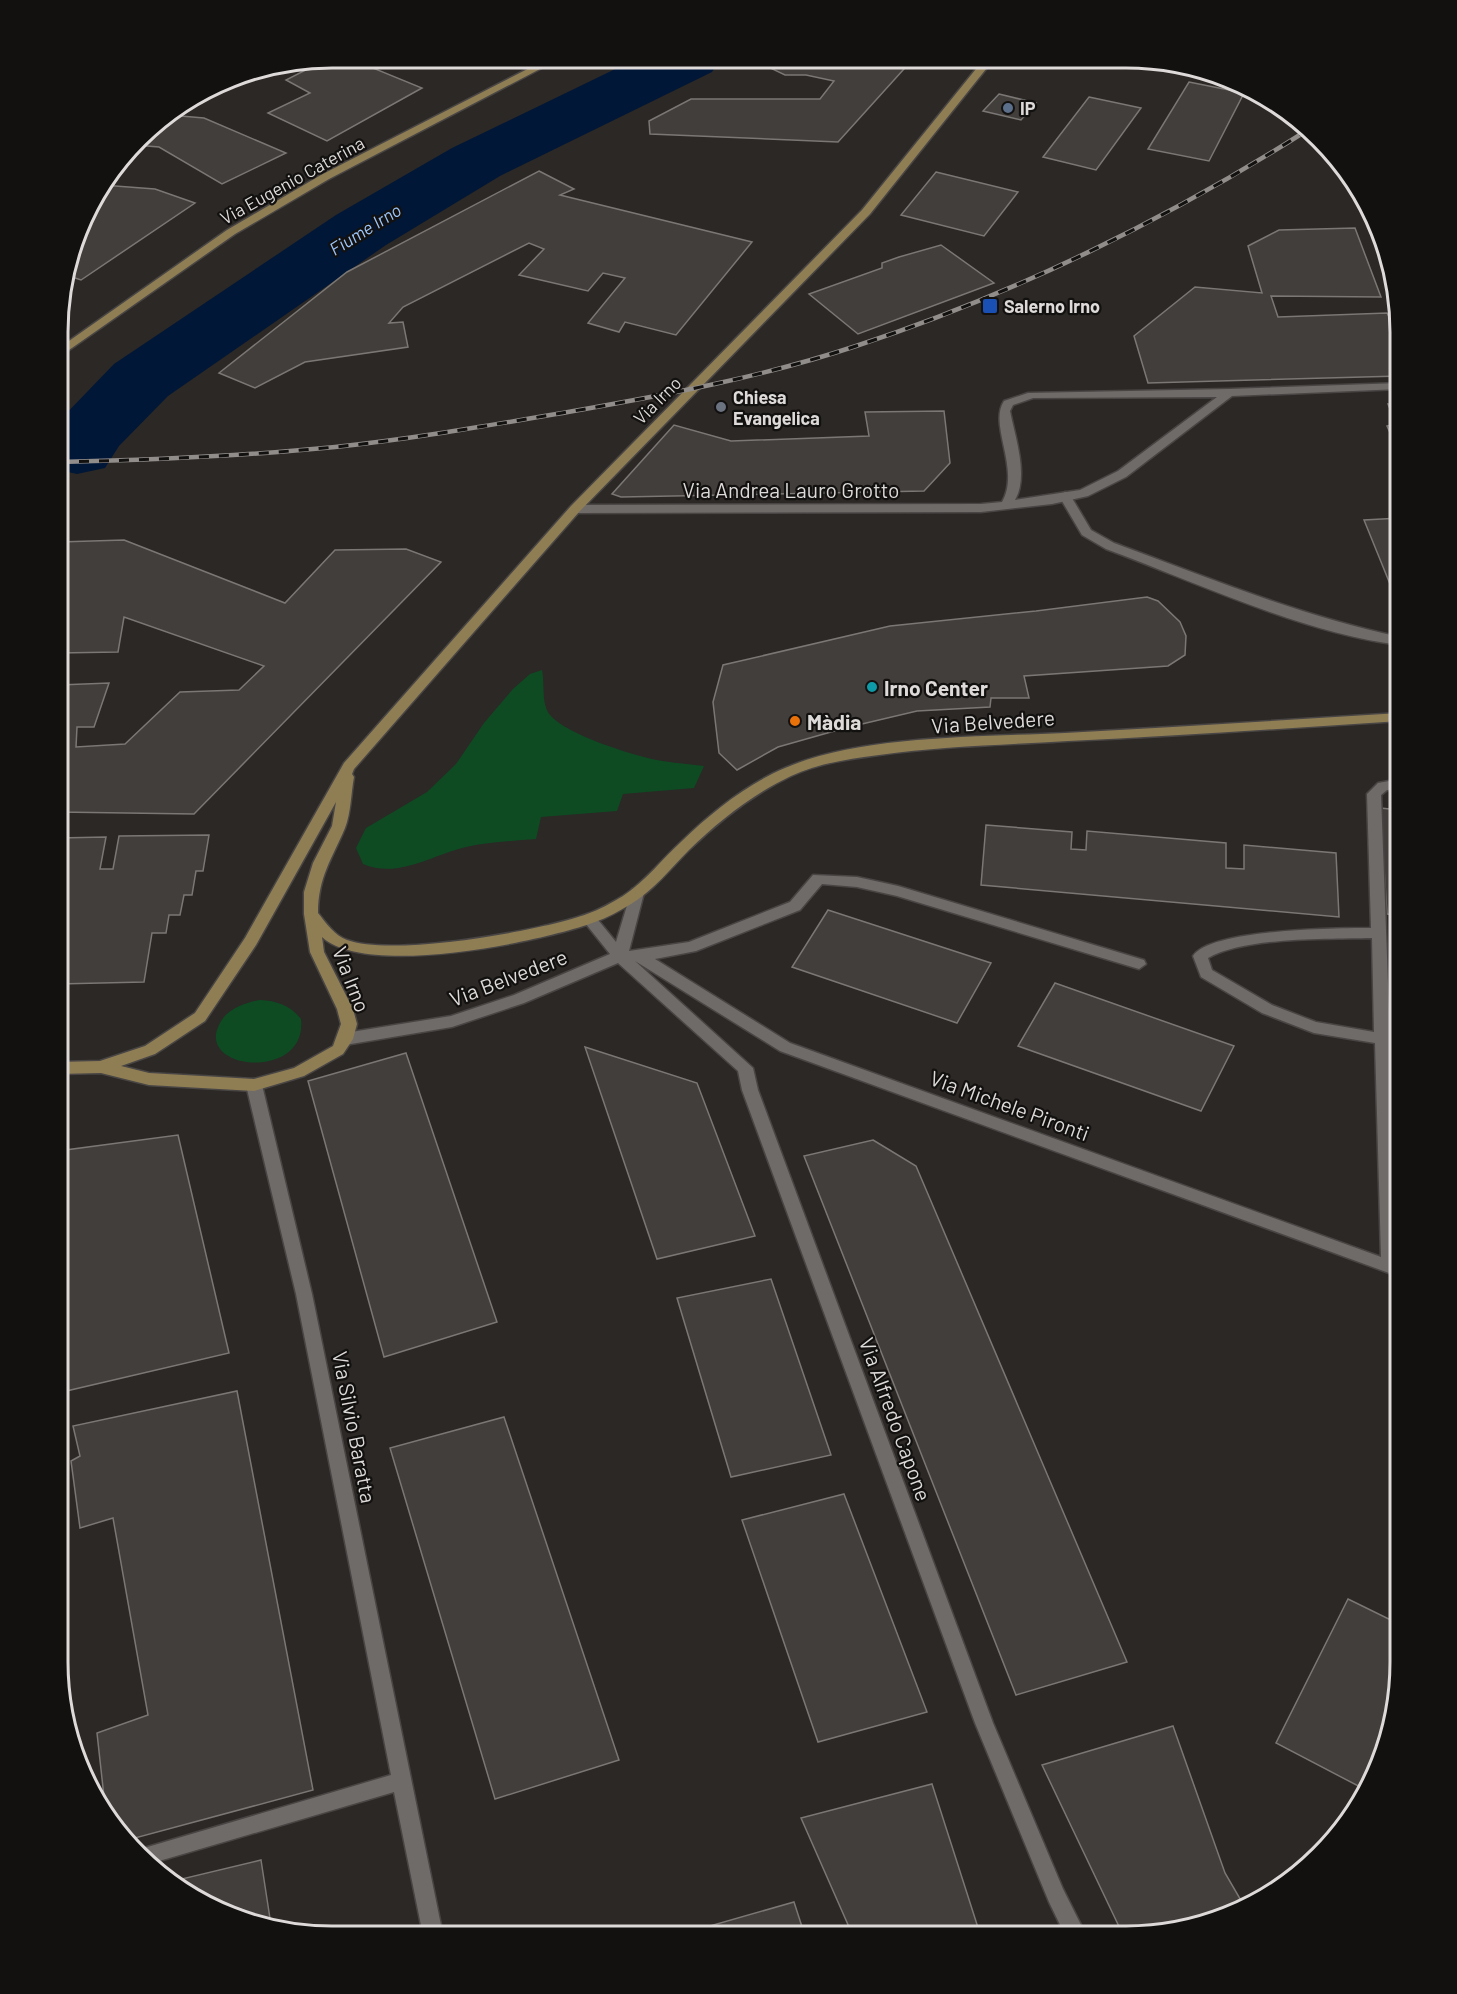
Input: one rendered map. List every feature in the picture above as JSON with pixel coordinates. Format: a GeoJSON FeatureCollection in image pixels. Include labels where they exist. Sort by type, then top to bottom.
{"type":"FeatureCollection","features":[{"type":"Feature","properties":{"kind":"main road","name":"Via Eugenio Caterina"},"geometry":{"type":"LineString","coordinates":[[68,347],[231,232],[325,177],[537,68]]}},
{"type":"Feature","properties":{"kind":"main road","name":"Via Irno"},"geometry":{"type":"LineString","coordinates":[[101,1067],[150,1050],[200,1017],[251,941],[349,766],[575,509],[866,213],[982,68]]}},
{"type":"Feature","properties":{"kind":"main road","name":"Via Belvedere"},"geometry":{"type":"LineString","coordinates":[[311,914],[331,938],[363,950],[469,944],[532,933],[589,919],[637,893],[656,877],[686,845],[749,791],[786,772],[828,759],[889,749],[970,742],[1390,718]]}},
{"type":"Feature","properties":{"kind":"main road","name":"Via Irno"},"geometry":{"type":"LineString","coordinates":[[101,1067],[149,1078],[254,1085],[299,1072],[338,1050],[345,1039],[349,1024],[345,1009],[317,952],[311,914],[314,877],[339,826],[349,766]]}},
{"type":"Feature","properties":{"kind":"main road"},"geometry":{"type":"LineString","coordinates":[[68,1068],[101,1067]]}},
{"type":"Feature","properties":{"kind":"street"},"geometry":{"type":"LineString","coordinates":[[1006,504],[1014,492],[1014,461],[1004,411],[1008,403],[1032,395],[1229,393],[1390,386]]}},
{"type":"Feature","properties":{"kind":"street","name":"Via Andrea Lauro Grotto"},"geometry":{"type":"LineString","coordinates":[[575,509],[981,508],[1052,500],[1084,493],[1122,474],[1229,393]]}},
{"type":"Feature","properties":{"kind":"street"},"geometry":{"type":"LineString","coordinates":[[1065,496],[1086,532],[1110,546],[1294,615],[1355,634],[1390,639]]}},
{"type":"Feature","properties":{"kind":"street"},"geometry":{"type":"LineString","coordinates":[[1390,785],[1383,786],[1374,794],[1382,1039],[1390,1085]]}},
{"type":"Feature","properties":{"kind":"street"},"geometry":{"type":"LineString","coordinates":[[637,893],[620,956],[639,956],[691,947],[795,906],[818,879],[857,882],[898,891],[1138,964]]}},
{"type":"Feature","properties":{"kind":"street","name":"Via Alfredo Capone"},"geometry":{"type":"LineString","coordinates":[[589,919],[620,956],[745,1068],[754,1101],[984,1723],[1056,1895],[1072,1926]]}},
{"type":"Feature","properties":{"kind":"street"},"geometry":{"type":"LineString","coordinates":[[1377,933],[1310,934],[1210,948],[1200,956],[1206,974],[1267,1009],[1314,1027],[1382,1039]]}},
{"type":"Feature","properties":{"kind":"street","name":"Via Belvedere"},"geometry":{"type":"LineString","coordinates":[[345,1039],[452,1021],[519,999],[620,956]]}},
{"type":"Feature","properties":{"kind":"street","name":"Via Michele Pironti"},"geometry":{"type":"LineString","coordinates":[[639,956],[785,1047],[1390,1267]]}},
{"type":"Feature","properties":{"kind":"street","name":"Via Silvio Baratta"},"geometry":{"type":"LineString","coordinates":[[254,1085],[304,1294],[400,1781],[431,1926]]}},
{"type":"Feature","properties":{"kind":"street"},"geometry":{"type":"LineString","coordinates":[[151,1854],[400,1781]]}},
{"type":"Feature","properties":{"kind":"green space"},"geometry":{"type":"Polygon","coordinates":[[[542,670],[545,705],[550,715],[558,722],[585,737],[632,754],[663,761],[704,766],[694,788],[623,794],[617,811],[541,817],[536,839],[466,847],[415,864],[389,869],[363,864],[356,848],[366,828],[427,792],[456,764],[484,723],[513,689],[530,674],[542,670]]]}},
{"type":"Feature","properties":{"kind":"green space"},"geometry":{"type":"Polygon","coordinates":[[[260,1000],[283,1005],[297,1014],[301,1019],[299,1039],[288,1053],[272,1060],[254,1062],[237,1060],[223,1052],[216,1040],[219,1025],[231,1011],[260,1000]]]}},
{"type":"Feature","properties":{"kind":"building"},"geometry":{"type":"Polygon","coordinates":[[[373,68],[422,88],[327,141],[268,113],[310,93],[286,80],[308,69],[373,68]]]}},
{"type":"Feature","properties":{"kind":"building"},"geometry":{"type":"Polygon","coordinates":[[[770,68],[905,68],[838,142],[650,134],[649,121],[691,99],[820,99],[834,81],[806,75],[785,75],[770,68]]]}},
{"type":"Feature","properties":{"kind":"building"},"geometry":{"type":"Polygon","coordinates":[[[1189,82],[1232,91],[1243,95],[1209,161],[1148,149],[1189,82]]]}},
{"type":"Feature","properties":{"kind":"building"},"geometry":{"type":"Polygon","coordinates":[[[999,94],[1036,103],[1021,120],[983,111],[999,94]]]}},
{"type":"Feature","properties":{"kind":"building"},"geometry":{"type":"Polygon","coordinates":[[[1089,97],[1141,108],[1096,170],[1043,157],[1089,97]]]}},
{"type":"Feature","properties":{"kind":"building"},"geometry":{"type":"Polygon","coordinates":[[[180,116],[204,118],[286,153],[222,184],[159,147],[144,146],[180,116]]]}},
{"type":"Feature","properties":{"kind":"building"},"geometry":{"type":"Polygon","coordinates":[[[539,171],[574,189],[560,195],[752,242],[676,335],[625,322],[619,332],[588,323],[625,278],[603,273],[588,291],[519,275],[544,249],[529,243],[403,307],[389,323],[403,322],[408,347],[305,362],[255,388],[219,373],[347,272],[539,171]]]}},
{"type":"Feature","properties":{"kind":"building"},"geometry":{"type":"Polygon","coordinates":[[[936,172],[1018,192],[984,236],[901,215],[936,172]]]}},
{"type":"Feature","properties":{"kind":"building"},"geometry":{"type":"Polygon","coordinates":[[[112,186],[155,189],[195,203],[81,280],[74,278],[82,247],[95,215],[112,186]]]}},
{"type":"Feature","properties":{"kind":"building"},"geometry":{"type":"Polygon","coordinates":[[[1355,228],[1381,297],[1271,296],[1278,317],[1387,313],[1390,332],[1390,376],[1148,383],[1134,336],[1195,287],[1262,293],[1248,246],[1279,230],[1355,228]]]}},
{"type":"Feature","properties":{"kind":"building","name":"Salerno Irno"},"geometry":{"type":"Polygon","coordinates":[[[941,245],[994,283],[858,334],[809,294],[882,268],[882,263],[941,245]]]}},
{"type":"Feature","properties":{"kind":"building"},"geometry":{"type":"Polygon","coordinates":[[[944,411],[950,463],[924,491],[621,497],[612,494],[674,425],[731,441],[869,436],[865,412],[944,411]]]}},
{"type":"Feature","properties":{"kind":"building"},"geometry":{"type":"Polygon","coordinates":[[[1390,519],[1390,584],[1364,520],[1390,519]]]}},
{"type":"Feature","properties":{"kind":"building"},"geometry":{"type":"Polygon","coordinates":[[[124,540],[285,603],[335,550],[406,549],[441,562],[194,814],[68,812],[68,685],[109,683],[94,727],[77,727],[76,747],[125,744],[180,692],[239,690],[264,666],[124,617],[118,652],[68,653],[68,542],[124,540]]]}},
{"type":"Feature","properties":{"kind":"building","name":"Irno Center"},"geometry":{"type":"Polygon","coordinates":[[[1147,597],[1158,601],[1180,622],[1186,636],[1185,655],[1168,666],[1024,676],[1029,698],[991,698],[990,707],[917,711],[845,728],[778,747],[737,770],[719,753],[713,702],[723,665],[890,626],[1147,597]]]}},
{"type":"Feature","properties":{"kind":"building"},"geometry":{"type":"Polygon","coordinates":[[[1380,808],[1390,809],[1390,914],[1387,914],[1380,808]]]}},
{"type":"Feature","properties":{"kind":"building"},"geometry":{"type":"Polygon","coordinates":[[[986,825],[1072,832],[1071,849],[1086,850],[1087,831],[1226,843],[1226,868],[1244,869],[1244,845],[1336,853],[1339,917],[981,885],[986,825]]]}},
{"type":"Feature","properties":{"kind":"building"},"geometry":{"type":"Polygon","coordinates":[[[209,835],[203,871],[196,871],[192,895],[184,895],[180,915],[169,915],[166,933],[152,933],[144,982],[68,984],[68,838],[106,837],[100,869],[113,869],[119,836],[209,835]]]}},
{"type":"Feature","properties":{"kind":"building"},"geometry":{"type":"Polygon","coordinates":[[[828,910],[991,963],[957,1023],[792,967],[828,910]]]}},
{"type":"Feature","properties":{"kind":"building"},"geometry":{"type":"Polygon","coordinates":[[[1055,983],[1234,1046],[1201,1111],[1018,1046],[1055,983]]]}},
{"type":"Feature","properties":{"kind":"building"},"geometry":{"type":"Polygon","coordinates":[[[585,1047],[697,1083],[755,1236],[657,1259],[585,1047]]]}},
{"type":"Feature","properties":{"kind":"building"},"geometry":{"type":"Polygon","coordinates":[[[406,1053],[497,1322],[384,1357],[308,1081],[406,1053]]]}},
{"type":"Feature","properties":{"kind":"building"},"geometry":{"type":"Polygon","coordinates":[[[178,1135],[229,1353],[68,1391],[68,1150],[178,1135]]]}},
{"type":"Feature","properties":{"kind":"building"},"geometry":{"type":"Polygon","coordinates":[[[873,1140],[916,1166],[1127,1662],[1016,1695],[804,1156],[873,1140]]]}},
{"type":"Feature","properties":{"kind":"building"},"geometry":{"type":"Polygon","coordinates":[[[771,1279],[831,1455],[731,1477],[677,1298],[771,1279]]]}},
{"type":"Feature","properties":{"kind":"building"},"geometry":{"type":"Polygon","coordinates":[[[237,1391],[313,1790],[135,1838],[112,1809],[104,1795],[97,1733],[148,1715],[113,1518],[80,1528],[71,1461],[80,1456],[73,1426],[237,1391]]]}},
{"type":"Feature","properties":{"kind":"building"},"geometry":{"type":"Polygon","coordinates":[[[504,1417],[619,1760],[495,1799],[390,1448],[504,1417]]]}},
{"type":"Feature","properties":{"kind":"building"},"geometry":{"type":"Polygon","coordinates":[[[844,1494],[927,1712],[818,1742],[742,1520],[844,1494]]]}},
{"type":"Feature","properties":{"kind":"building"},"geometry":{"type":"Polygon","coordinates":[[[1348,1599],[1390,1620],[1389,1679],[1384,1714],[1375,1747],[1358,1786],[1276,1743],[1348,1599]]]}},
{"type":"Feature","properties":{"kind":"building"},"geometry":{"type":"Polygon","coordinates":[[[1173,1726],[1225,1873],[1241,1900],[1210,1912],[1177,1921],[1142,1926],[1119,1926],[1042,1765],[1173,1726]]]}},
{"type":"Feature","properties":{"kind":"building"},"geometry":{"type":"Polygon","coordinates":[[[932,1784],[977,1926],[849,1926],[801,1818],[932,1784]]]}},
{"type":"Feature","properties":{"kind":"building"},"geometry":{"type":"Polygon","coordinates":[[[261,1860],[270,1919],[215,1899],[181,1879],[261,1860]]]}},
{"type":"Feature","properties":{"kind":"building"},"geometry":{"type":"Polygon","coordinates":[[[794,1902],[802,1926],[710,1926],[794,1902]]]}},
{"type":"Feature","properties":{"kind":"waterway","name":"Fiume Irno"},"geometry":{"type":"LineString","coordinates":[[77,451],[92,430],[141,380],[361,230],[476,162],[669,68]]}},
{"type":"Feature","properties":{"kind":"railway"},"geometry":{"type":"LineString","coordinates":[[68,462],[232,455],[393,440],[641,399],[785,367],[914,326],[1031,279],[1199,195],[1300,134]]}},
{"type":"Feature","properties":{"kind":"place","name":"IP"},"geometry":{"type":"Point","coordinates":[1008,108]}},
{"type":"Feature","properties":{"kind":"place","name":"Salerno Irno"},"geometry":{"type":"Point","coordinates":[990,306]}},
{"type":"Feature","properties":{"kind":"place","name":"Chiesa Evangelica"},"geometry":{"type":"Point","coordinates":[721,407]}},
{"type":"Feature","properties":{"kind":"place","name":"Irno Center"},"geometry":{"type":"Point","coordinates":[872,687]}},
{"type":"Feature","properties":{"kind":"place","name":"Màdia"},"geometry":{"type":"Point","coordinates":[795,721]}}]}
